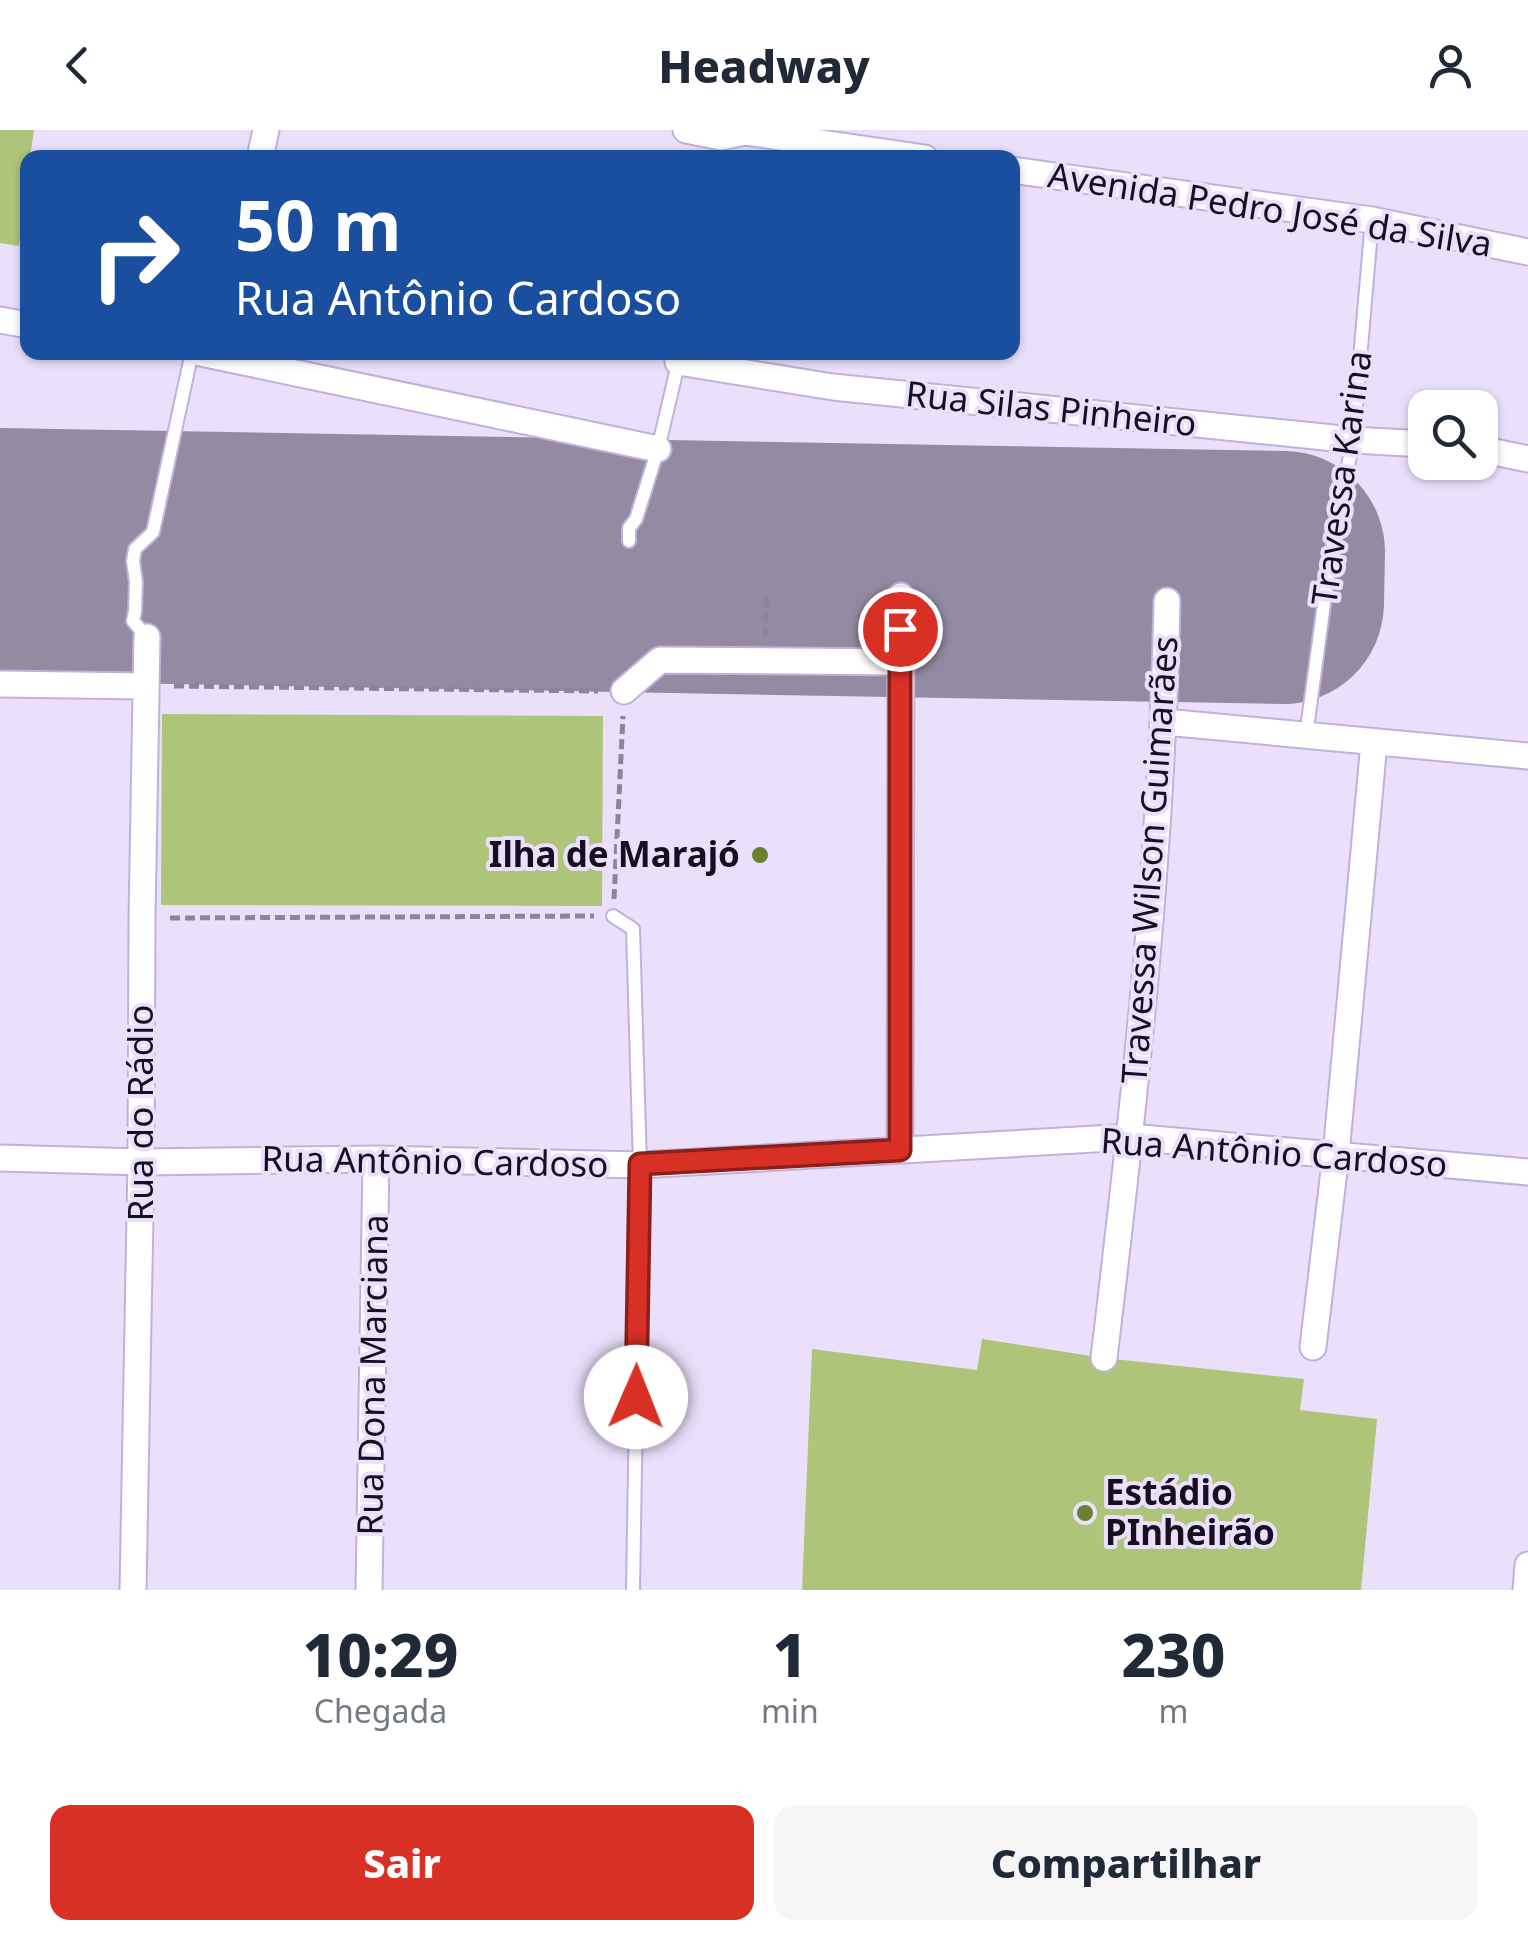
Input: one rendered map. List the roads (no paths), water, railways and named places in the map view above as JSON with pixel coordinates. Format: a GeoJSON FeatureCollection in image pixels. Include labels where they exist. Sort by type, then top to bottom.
{"type":"FeatureCollection","features":[{"type":"Feature","properties":{"kind":"street"},"geometry":{"type":"LineString","coordinates":[[686,130],[721,142],[745,132],[870,150]]}},
{"type":"Feature","properties":{"kind":"street","name":"Avenida Pedro José da Silva"},"geometry":{"type":"LineString","coordinates":[[1020,171],[1372,220],[1528,252]]}},
{"type":"Feature","properties":{"kind":"street"},"geometry":{"type":"LineString","coordinates":[[231,360],[658,449]]}},
{"type":"Feature","properties":{"kind":"street","name":"Rua Silas Pinheiro"},"geometry":{"type":"LineString","coordinates":[[695,360],[832,386],[1408,443]]}},
{"type":"Feature","properties":{"kind":"street"},"geometry":{"type":"LineString","coordinates":[[1498,453],[1528,459]]}},
{"type":"Feature","properties":{"kind":"street"},"geometry":{"type":"LineString","coordinates":[[900,1150],[901,596]]}},
{"type":"Feature","properties":{"kind":"street","name":"Travessa Wilson Guimarães"},"geometry":{"type":"LineString","coordinates":[[1104,1358],[1130,1136],[1164,722],[1167,601]]}},
{"type":"Feature","properties":{"kind":"street","name":"Rua do Rádio"},"geometry":{"type":"LineString","coordinates":[[133,1590],[147,637]]}},
{"type":"Feature","properties":{"kind":"street"},"geometry":{"type":"LineString","coordinates":[[624,691],[660,660],[900,662]]}},
{"type":"Feature","properties":{"kind":"street"},"geometry":{"type":"LineString","coordinates":[[0,684],[144,686]]}},
{"type":"Feature","properties":{"kind":"street"},"geometry":{"type":"LineString","coordinates":[[1164,722],[1528,756]]}},
{"type":"Feature","properties":{"kind":"street"},"geometry":{"type":"LineString","coordinates":[[1313,1347],[1336,1154],[1374,743]]}},
{"type":"Feature","properties":{"kind":"street","name":"Rua Antônio Cardoso"},"geometry":{"type":"LineString","coordinates":[[0,1158],[640,1164],[1130,1136],[1528,1172]]}},
{"type":"Feature","properties":{"kind":"street","name":"Rua Dona Marciana"},"geometry":{"type":"LineString","coordinates":[[369,1590],[376,1160]]}},
{"type":"Feature","properties":{"kind":"street"},"geometry":{"type":"LineString","coordinates":[[1526,1590],[1528,1566]]}},
{"type":"Feature","properties":{"kind":"lane","name":"Travessa Karina"},"geometry":{"type":"LineString","coordinates":[[1306,736],[1330,560],[1352,440],[1372,220]]}},
{"type":"Feature","properties":{"kind":"lane"},"geometry":{"type":"LineString","coordinates":[[147,637],[133,622],[135,549],[153,532],[200,360]]}},
{"type":"Feature","properties":{"kind":"lane"},"geometry":{"type":"LineString","coordinates":[[629,540],[629,528],[636,520],[658,449],[678,360]]}},
{"type":"Feature","properties":{"kind":"lane"},"geometry":{"type":"LineString","coordinates":[[613,916],[633,929],[640,1164],[633,1590]]}},
{"type":"Feature","properties":{"kind":"place","name":"Ilha de Marajó"},"geometry":{"type":"Point","coordinates":[760,855]}},
{"type":"Feature","properties":{"kind":"place","name":"Estádio PInheirão"},"geometry":{"type":"Point","coordinates":[1085,1513]}}]}
